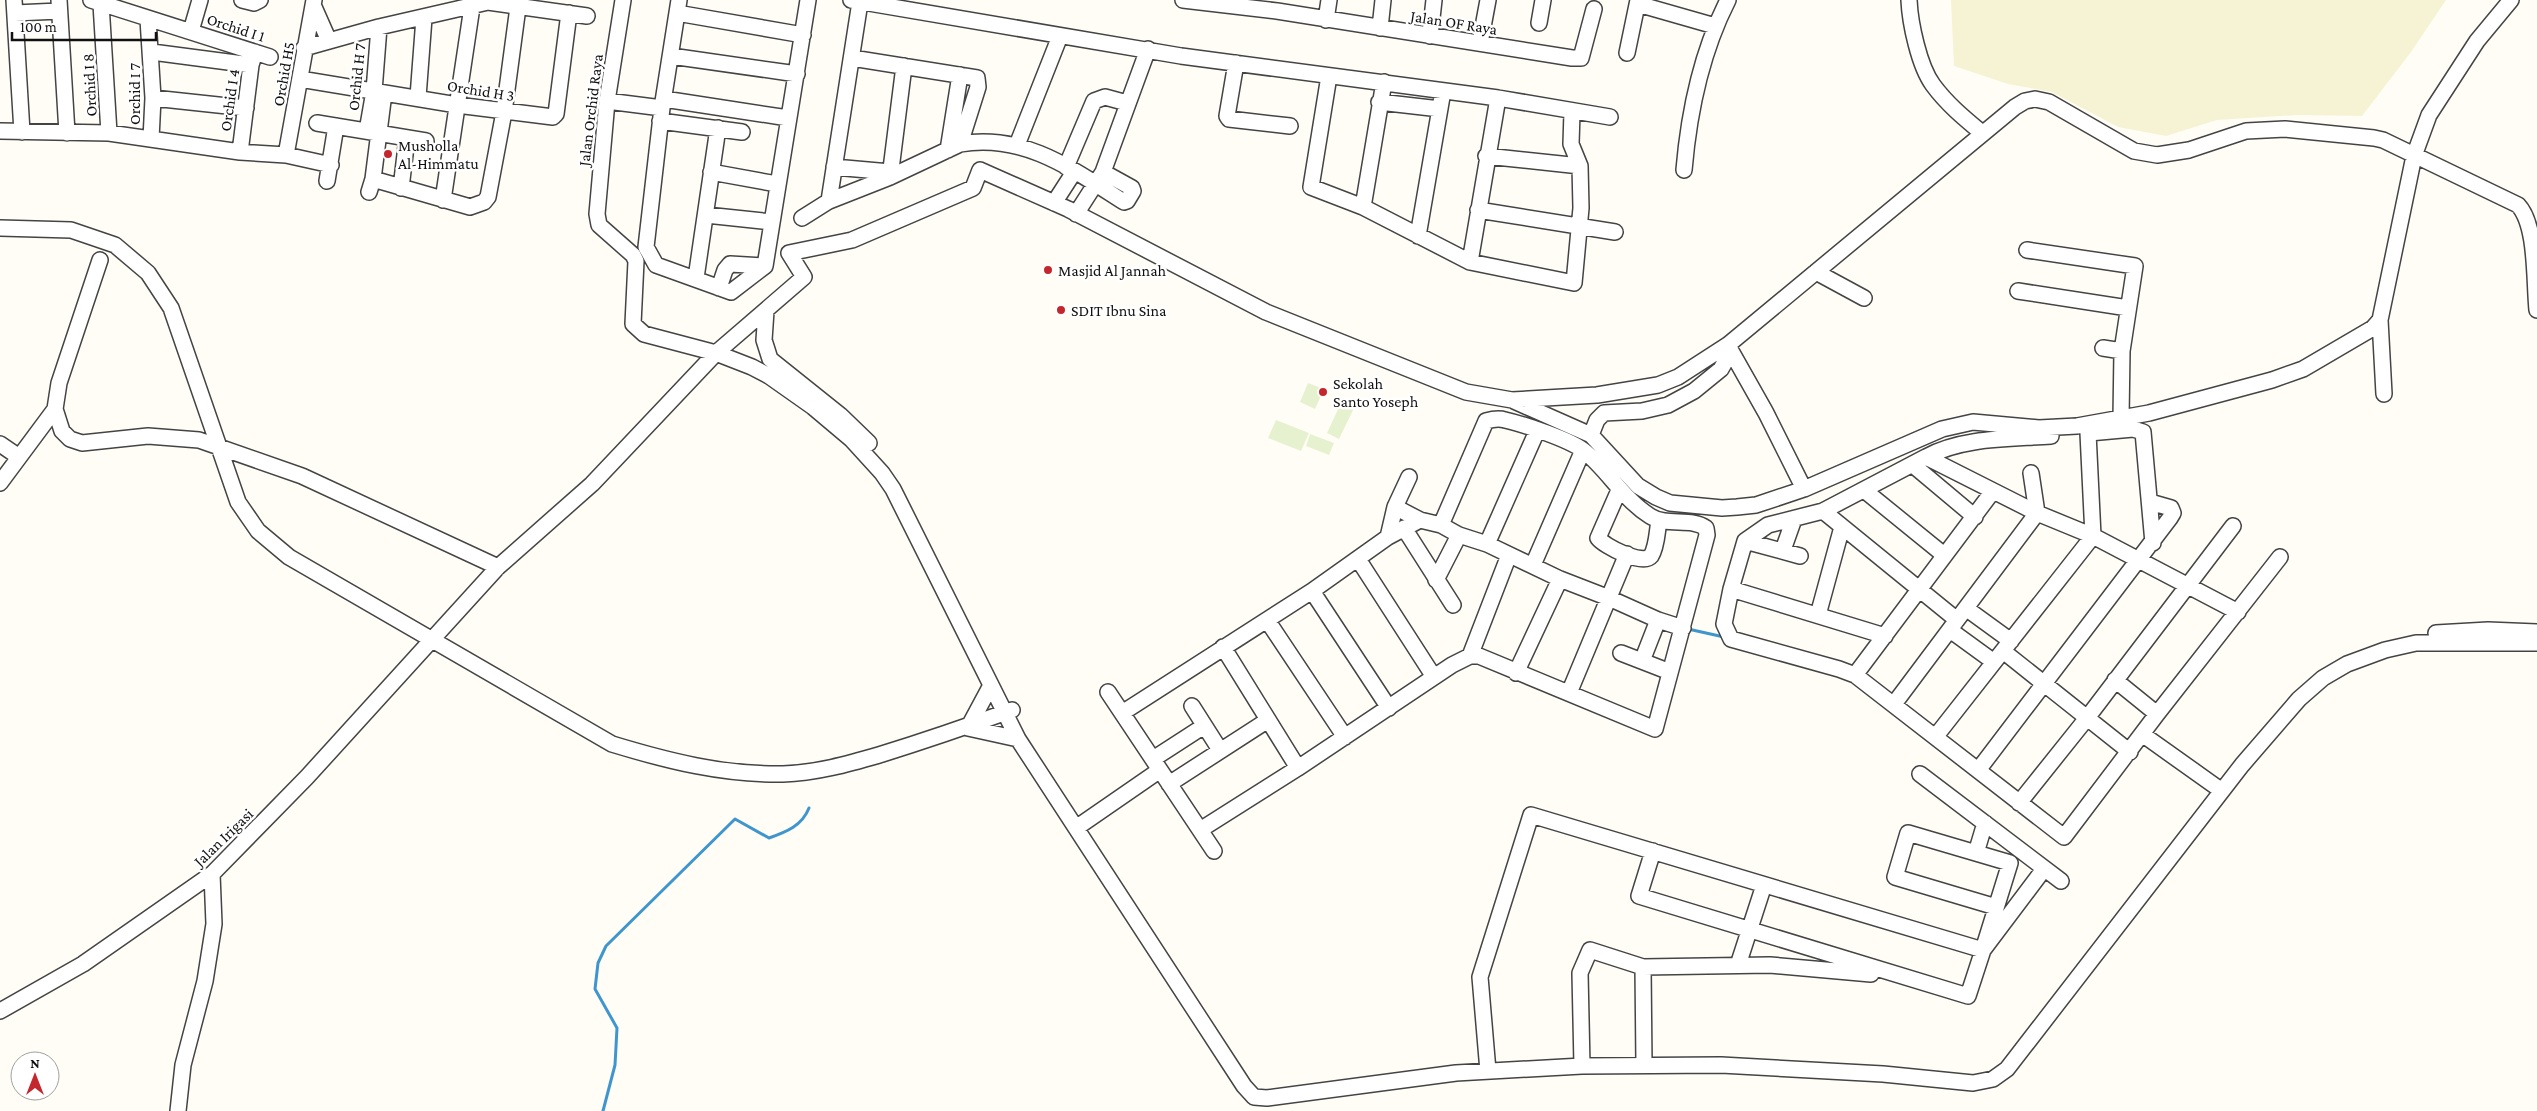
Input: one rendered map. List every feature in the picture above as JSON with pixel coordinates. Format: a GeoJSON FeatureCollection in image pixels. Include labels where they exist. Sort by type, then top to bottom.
{"type":"FeatureCollection","features":[{"type":"Feature","properties":{"kind":"street"},"geometry":{"type":"LineString","coordinates":[[191,31],[200,0]]}},
{"type":"Feature","properties":{"kind":"street"},"geometry":{"type":"LineString","coordinates":[[242,0],[254,3],[260,0]]}},
{"type":"Feature","properties":{"kind":"street","name":"Jalan Orchid Raya"},"geometry":{"type":"LineString","coordinates":[[623,0],[607,100],[597,214],[600,225],[633,255],[636,261],[632,310],[633,324],[637,329],[644,334],[716,353]]}},
{"type":"Feature","properties":{"kind":"street"},"geometry":{"type":"LineString","coordinates":[[803,34],[678,7],[662,110],[646,247],[656,265],[696,278],[719,288],[734,291],[765,266],[777,184],[797,74],[803,34],[808,0]]}},
{"type":"Feature","properties":{"kind":"street","name":"Jalan OF Raya"},"geometry":{"type":"LineString","coordinates":[[1183,0],[1278,5],[1326,20],[1572,58],[1581,58],[1594,9]]}},
{"type":"Feature","properties":{"kind":"street"},"geometry":{"type":"LineString","coordinates":[[1326,20],[1330,0]]}},
{"type":"Feature","properties":{"kind":"street"},"geometry":{"type":"LineString","coordinates":[[1380,28],[1383,0]]}},
{"type":"Feature","properties":{"kind":"street"},"geometry":{"type":"LineString","coordinates":[[1430,36],[1434,0]]}},
{"type":"Feature","properties":{"kind":"street"},"geometry":{"type":"LineString","coordinates":[[1480,43],[1488,0]]}},
{"type":"Feature","properties":{"kind":"street"},"geometry":{"type":"LineString","coordinates":[[1539,23],[1543,0]]}},
{"type":"Feature","properties":{"kind":"street"},"geometry":{"type":"LineString","coordinates":[[1684,170],[1688,124],[1703,59],[1714,26],[1728,0]]}},
{"type":"Feature","properties":{"kind":"street"},"geometry":{"type":"LineString","coordinates":[[1909,0],[1922,61],[1932,83],[1954,109],[1982,133]]}},
{"type":"Feature","properties":{"kind":"street"},"geometry":{"type":"LineString","coordinates":[[2384,394],[2380,320],[2414,156],[2430,115],[2477,41],[2511,0]]}},
{"type":"Feature","properties":{"kind":"street"},"geometry":{"type":"LineString","coordinates":[[829,202],[852,58],[856,1],[1236,64],[1443,90],[1610,117]]}},
{"type":"Feature","properties":{"kind":"street","name":"Orchid I 1"},"geometry":{"type":"LineString","coordinates":[[96,2],[191,31],[253,59],[270,57]]}},
{"type":"Feature","properties":{"kind":"street","name":"Orchid I 8"},"geometry":{"type":"LineString","coordinates":[[96,2],[109,134]]}},
{"type":"Feature","properties":{"kind":"street"},"geometry":{"type":"LineString","coordinates":[[304,48],[379,27],[499,2],[523,8],[587,16]]}},
{"type":"Feature","properties":{"kind":"street"},"geometry":{"type":"LineString","coordinates":[[1627,53],[1638,2],[1714,26]]}},
{"type":"Feature","properties":{"kind":"street"},"geometry":{"type":"LineString","coordinates":[[314,4],[329,41]]}},
{"type":"Feature","properties":{"kind":"street","name":"Orchid H5"},"geometry":{"type":"LineString","coordinates":[[286,155],[304,48],[314,4]]}},
{"type":"Feature","properties":{"kind":"street"},"geometry":{"type":"LineString","coordinates":[[22,132],[15,6],[60,5],[67,133]]}},
{"type":"Feature","properties":{"kind":"street"},"geometry":{"type":"LineString","coordinates":[[443,200],[472,7]]}},
{"type":"Feature","properties":{"kind":"street"},"geometry":{"type":"LineString","coordinates":[[407,138],[401,188],[470,208],[484,202],[488,197],[508,112],[523,8]]}},
{"type":"Feature","properties":{"kind":"street","name":"Orchid H 3"},"geometry":{"type":"LineString","coordinates":[[300,79],[418,97],[457,105],[549,117],[556,114],[569,13]]}},
{"type":"Feature","properties":{"kind":"street"},"geometry":{"type":"LineString","coordinates":[[418,97],[424,18]]}},
{"type":"Feature","properties":{"kind":"street","name":"Orchid I 7"},"geometry":{"type":"LineString","coordinates":[[148,19],[152,52],[153,98],[151,139]]}},
{"type":"Feature","properties":{"kind":"street","name":"Orchid H 7"},"geometry":{"type":"LineString","coordinates":[[379,27],[379,92],[373,132],[371,186],[401,188]]}},
{"type":"Feature","properties":{"kind":"street"},"geometry":{"type":"LineString","coordinates":[[1017,145],[1060,36]]}},
{"type":"Feature","properties":{"kind":"street"},"geometry":{"type":"LineString","coordinates":[[1076,214],[1099,177],[1148,49]]}},
{"type":"Feature","properties":{"kind":"street"},"geometry":{"type":"LineString","coordinates":[[152,52],[253,59]]}},
{"type":"Feature","properties":{"kind":"street"},"geometry":{"type":"LineString","coordinates":[[671,56],[797,74]]}},
{"type":"Feature","properties":{"kind":"street"},"geometry":{"type":"LineString","coordinates":[[852,58],[960,75],[954,147]]}},
{"type":"Feature","properties":{"kind":"street","name":"Orchid I 4"},"geometry":{"type":"LineString","coordinates":[[240,152],[253,59]]}},
{"type":"Feature","properties":{"kind":"street"},"geometry":{"type":"LineString","coordinates":[[1236,64],[1227,116],[1229,119],[1290,126]]}},
{"type":"Feature","properties":{"kind":"street"},"geometry":{"type":"LineString","coordinates":[[890,174],[904,66]]}},
{"type":"Feature","properties":{"kind":"street"},"geometry":{"type":"LineString","coordinates":[[1329,76],[1311,187],[1363,207],[1470,262],[1574,283],[1580,226],[1580,166],[1571,144],[1572,112]]}},
{"type":"Feature","properties":{"kind":"street"},"geometry":{"type":"LineString","coordinates":[[1363,207],[1379,102],[1384,82]]}},
{"type":"Feature","properties":{"kind":"street"},"geometry":{"type":"LineString","coordinates":[[1418,236],[1443,90]]}},
{"type":"Feature","properties":{"kind":"street"},"geometry":{"type":"LineString","coordinates":[[1127,103],[1105,97],[1094,101],[1070,169],[1054,203],[1266,312],[1466,392],[1512,400],[1597,395],[1658,385],[1678,378],[1730,347],[1816,272],[1982,133],[2015,107],[2025,101],[2036,99],[2062,108],[2134,151],[2157,155],[2189,150],[2246,131],[2285,129],[2382,140],[2518,205],[2526,212],[2532,230],[2537,310]]}},
{"type":"Feature","properties":{"kind":"street"},"geometry":{"type":"LineString","coordinates":[[153,98],[246,108]]}},
{"type":"Feature","properties":{"kind":"street"},"geometry":{"type":"LineString","coordinates":[[1470,262],[1486,156],[1498,98]]}},
{"type":"Feature","properties":{"kind":"street"},"geometry":{"type":"LineString","coordinates":[[607,100],[662,110],[718,128],[741,139],[745,111]]}},
{"type":"Feature","properties":{"kind":"street"},"geometry":{"type":"LineString","coordinates":[[1379,102],[1440,109]]}},
{"type":"Feature","properties":{"kind":"street"},"geometry":{"type":"LineString","coordinates":[[662,110],[745,111],[788,118]]}},
{"type":"Feature","properties":{"kind":"street"},"geometry":{"type":"LineString","coordinates":[[317,122],[426,141]]}},
{"type":"Feature","properties":{"kind":"street"},"geometry":{"type":"LineString","coordinates":[[327,181],[336,126]]}},
{"type":"Feature","properties":{"kind":"street"},"geometry":{"type":"LineString","coordinates":[[696,278],[718,128]]}},
{"type":"Feature","properties":{"kind":"street"},"geometry":{"type":"LineString","coordinates":[[0,132],[109,134],[240,152],[286,155],[331,165]]}},
{"type":"Feature","properties":{"kind":"street"},"geometry":{"type":"LineString","coordinates":[[802,218],[829,202],[954,147],[990,142],[1017,145],[1041,152],[1070,169],[1099,177]]}},
{"type":"Feature","properties":{"kind":"street"},"geometry":{"type":"LineString","coordinates":[[1486,156],[1580,166]]}},
{"type":"Feature","properties":{"kind":"street"},"geometry":{"type":"LineString","coordinates":[[834,167],[890,174]]}},
{"type":"Feature","properties":{"kind":"street","name":"Jalan Irigasi"},"geometry":{"type":"LineString","coordinates":[[0,1011],[83,964],[212,874],[307,777],[498,568],[592,484],[716,353],[804,276],[789,252],[852,240],[973,188],[980,170],[1054,203]]}},
{"type":"Feature","properties":{"kind":"street"},"geometry":{"type":"LineString","coordinates":[[711,172],[777,184]]}},
{"type":"Feature","properties":{"kind":"street"},"geometry":{"type":"LineString","coordinates":[[1478,210],[1614,232]]}},
{"type":"Feature","properties":{"kind":"street"},"geometry":{"type":"LineString","coordinates":[[706,215],[772,222]]}},
{"type":"Feature","properties":{"kind":"street"},"geometry":{"type":"LineString","coordinates":[[1,228],[71,230],[115,245],[148,273],[171,308],[238,502],[258,530],[289,557],[612,744],[666,760],[717,771],[784,774],[835,767],[968,728],[1008,712]]}},
{"type":"Feature","properties":{"kind":"street"},"geometry":{"type":"LineString","coordinates":[[2028,250],[2135,266],[2122,351],[2121,418]]}},
{"type":"Feature","properties":{"kind":"street"},"geometry":{"type":"LineString","coordinates":[[100,260],[59,383],[55,409],[62,431],[70,438],[82,442],[122,437],[175,436],[199,440],[302,476],[498,568]]}},
{"type":"Feature","properties":{"kind":"street"},"geometry":{"type":"LineString","coordinates":[[719,288],[725,270],[730,264],[765,266]]}},
{"type":"Feature","properties":{"kind":"street"},"geometry":{"type":"LineString","coordinates":[[1816,272],[1864,298]]}},
{"type":"Feature","properties":{"kind":"street"},"geometry":{"type":"LineString","coordinates":[[2018,291],[2128,308]]}},
{"type":"Feature","properties":{"kind":"street"},"geometry":{"type":"LineString","coordinates":[[766,311],[764,340],[767,353],[775,365],[855,428],[891,470],[1008,712],[1018,739],[1080,825]]}},
{"type":"Feature","properties":{"kind":"street"},"geometry":{"type":"LineString","coordinates":[[1512,400],[1591,435],[1638,486],[1670,503],[1737,508],[1756,505],[1804,489],[1933,433],[1973,422],[2039,428],[2077,426],[2121,418],[2272,380],[2303,369],[2373,328],[2380,320]]}},
{"type":"Feature","properties":{"kind":"street"},"geometry":{"type":"LineString","coordinates":[[1591,435],[1597,420],[1604,413],[1642,411],[1668,406],[1694,391],[1721,368],[1730,347]]}},
{"type":"Feature","properties":{"kind":"street"},"geometry":{"type":"LineString","coordinates":[[1730,347],[1804,489]]}},
{"type":"Feature","properties":{"kind":"street"},"geometry":{"type":"LineString","coordinates":[[2103,348],[2122,351]]}},
{"type":"Feature","properties":{"kind":"street"},"geometry":{"type":"LineString","coordinates":[[716,353],[752,367],[813,407],[851,439],[882,473],[893,489],[926,554],[990,687],[1255,1093],[1444,1068],[1488,1068],[1582,1062],[1722,1058],[1883,1066],[1982,1079],[1999,1066],[2293,690],[2317,670],[2335,659],[2370,645],[2406,635],[2488,630],[2537,632]]}},
{"type":"Feature","properties":{"kind":"street"},"geometry":{"type":"LineString","coordinates":[[752,367],[767,353]]}},
{"type":"Feature","properties":{"kind":"street"},"geometry":{"type":"LineString","coordinates":[[0,483],[55,409]]}},
{"type":"Feature","properties":{"kind":"street"},"geometry":{"type":"LineString","coordinates":[[1200,830],[1298,768],[1434,677],[1470,656],[1479,656],[1516,673],[1655,729],[1683,628],[1707,530],[1703,526],[1659,520],[1650,516],[1619,490],[1584,450],[1505,420],[1486,421],[1442,525]]}},
{"type":"Feature","properties":{"kind":"street"},"geometry":{"type":"LineString","coordinates":[[2153,543],[2143,432],[2133,429],[1964,443],[1942,448],[1913,466],[1823,511],[1768,525],[1745,541],[1731,589],[1724,624],[1731,639],[1855,675],[1979,769],[2019,803],[2064,837],[2280,557]]}},
{"type":"Feature","properties":{"kind":"street"},"geometry":{"type":"LineString","coordinates":[[1487,544],[1537,431]]}},
{"type":"Feature","properties":{"kind":"street"},"geometry":{"type":"LineString","coordinates":[[1936,736],[2093,536],[2088,433]]}},
{"type":"Feature","properties":{"kind":"street"},"geometry":{"type":"LineString","coordinates":[[0,444],[19,456]]}},
{"type":"Feature","properties":{"kind":"street"},"geometry":{"type":"LineString","coordinates":[[1533,565],[1584,450]]}},
{"type":"Feature","properties":{"kind":"street"},"geometry":{"type":"LineString","coordinates":[[1926,457],[2037,513],[2093,536],[2238,612]]}},
{"type":"Feature","properties":{"kind":"street"},"geometry":{"type":"LineString","coordinates":[[1913,466],[1975,517]]}},
{"type":"Feature","properties":{"kind":"street"},"geometry":{"type":"LineString","coordinates":[[1894,704],[2037,513],[2031,473]]}},
{"type":"Feature","properties":{"kind":"street"},"geometry":{"type":"LineString","coordinates":[[1388,537],[1395,507],[1409,477]]}},
{"type":"Feature","properties":{"kind":"street"},"geometry":{"type":"LineString","coordinates":[[1619,490],[1598,538],[1602,544],[1638,559],[1645,560],[1650,557],[1659,520]]}},
{"type":"Feature","properties":{"kind":"street"},"geometry":{"type":"LineString","coordinates":[[1864,490],[1944,555]]}},
{"type":"Feature","properties":{"kind":"street"},"geometry":{"type":"LineString","coordinates":[[1855,675],[1993,491]]}},
{"type":"Feature","properties":{"kind":"street"},"geometry":{"type":"LineString","coordinates":[[2013,500],[2033,492]]}},
{"type":"Feature","properties":{"kind":"street"},"geometry":{"type":"LineString","coordinates":[[1979,769],[2153,543],[2173,510],[2150,502]]}},
{"type":"Feature","properties":{"kind":"street"},"geometry":{"type":"LineString","coordinates":[[1395,507],[1420,520],[1442,525],[1460,535],[1487,544],[1560,579],[1658,620],[1683,628]]}},
{"type":"Feature","properties":{"kind":"street"},"geometry":{"type":"LineString","coordinates":[[1823,511],[1918,591],[2003,652],[2130,752]]}},
{"type":"Feature","properties":{"kind":"street"},"geometry":{"type":"LineString","coordinates":[[1784,550],[1794,519]]}},
{"type":"Feature","properties":{"kind":"street"},"geometry":{"type":"LineString","coordinates":[[1122,713],[1312,591],[1388,537],[1420,520]]}},
{"type":"Feature","properties":{"kind":"street"},"geometry":{"type":"LineString","coordinates":[[2019,803],[2087,718],[2186,585],[2233,526]]}},
{"type":"Feature","properties":{"kind":"street"},"geometry":{"type":"LineString","coordinates":[[1818,615],[1842,527]]}},
{"type":"Feature","properties":{"kind":"street"},"geometry":{"type":"LineString","coordinates":[[1404,528],[1453,605]]}},
{"type":"Feature","properties":{"kind":"street"},"geometry":{"type":"LineString","coordinates":[[1436,580],[1460,535]]}},
{"type":"Feature","properties":{"kind":"street"},"geometry":{"type":"LineString","coordinates":[[1745,541],[1784,550],[1800,556]]}},
{"type":"Feature","properties":{"kind":"street"},"geometry":{"type":"LineString","coordinates":[[1568,693],[1627,554]]}},
{"type":"Feature","properties":{"kind":"street"},"geometry":{"type":"LineString","coordinates":[[1470,656],[1510,555]]}},
{"type":"Feature","properties":{"kind":"street"},"geometry":{"type":"LineString","coordinates":[[1358,559],[1434,677]]}},
{"type":"Feature","properties":{"kind":"street"},"geometry":{"type":"LineString","coordinates":[[1516,673],[1560,579]]}},
{"type":"Feature","properties":{"kind":"street"},"geometry":{"type":"LineString","coordinates":[[1731,589],[1886,636]]}},
{"type":"Feature","properties":{"kind":"street"},"geometry":{"type":"LineString","coordinates":[[1312,591],[1389,708]]}},
{"type":"Feature","properties":{"kind":"street"},"geometry":{"type":"LineString","coordinates":[[1267,620],[1344,737]]}},
{"type":"Feature","properties":{"kind":"street"},"geometry":{"type":"LineString","coordinates":[[1642,661],[1658,620]]}},
{"type":"Feature","properties":{"kind":"street"},"geometry":{"type":"LineString","coordinates":[[1958,620],[2003,652]]}},
{"type":"Feature","properties":{"kind":"street"},"geometry":{"type":"LineString","coordinates":[[2218,788],[2299,699],[2323,678],[2347,664],[2385,650],[2416,643],[2537,643]]}},
{"type":"Feature","properties":{"kind":"street"},"geometry":{"type":"LineString","coordinates":[[1223,647],[1298,768]]}},
{"type":"Feature","properties":{"kind":"street"},"geometry":{"type":"LineString","coordinates":[[1621,653],[1670,672]]}},
{"type":"Feature","properties":{"kind":"street"},"geometry":{"type":"LineString","coordinates":[[2115,680],[2157,714]]}},
{"type":"Feature","properties":{"kind":"street"},"geometry":{"type":"LineString","coordinates":[[968,728],[990,687]]}},
{"type":"Feature","properties":{"kind":"street"},"geometry":{"type":"LineString","coordinates":[[1108,692],[1214,851]]}},
{"type":"Feature","properties":{"kind":"street"},"geometry":{"type":"LineString","coordinates":[[1192,706],[1220,750]]}},
{"type":"Feature","properties":{"kind":"street"},"geometry":{"type":"LineString","coordinates":[[1169,784],[1268,720]]}},
{"type":"Feature","properties":{"kind":"street"},"geometry":{"type":"LineString","coordinates":[[1080,825],[1204,726]]}},
{"type":"Feature","properties":{"kind":"street"},"geometry":{"type":"LineString","coordinates":[[968,728],[1018,739]]}},
{"type":"Feature","properties":{"kind":"street"},"geometry":{"type":"LineString","coordinates":[[2142,734],[2218,788]]}},
{"type":"Feature","properties":{"kind":"street"},"geometry":{"type":"LineString","coordinates":[[1920,774],[2061,881]]}},
{"type":"Feature","properties":{"kind":"street"},"geometry":{"type":"LineString","coordinates":[[1488,1068],[1480,977],[1531,815],[1983,950]]}},
{"type":"Feature","properties":{"kind":"street"},"geometry":{"type":"LineString","coordinates":[[1976,853],[1985,824]]}},
{"type":"Feature","properties":{"kind":"street"},"geometry":{"type":"LineString","coordinates":[[1653,851],[1639,896],[1968,996],[2010,863],[1908,832],[1895,877],[1996,907]]}},
{"type":"Feature","properties":{"kind":"street"},"geometry":{"type":"LineString","coordinates":[[1983,950],[2044,869]]}},
{"type":"Feature","properties":{"kind":"street"},"geometry":{"type":"LineString","coordinates":[[178,1111],[184,1065],[205,981],[214,924],[212,874]]}},
{"type":"Feature","properties":{"kind":"street"},"geometry":{"type":"LineString","coordinates":[[1738,965],[1764,885]]}},
{"type":"Feature","properties":{"kind":"street"},"geometry":{"type":"LineString","coordinates":[[1582,1062],[1580,973],[1590,950],[1643,967],[1770,965],[1903,977]]}},
{"type":"Feature","properties":{"kind":"street"},"geometry":{"type":"LineString","coordinates":[[1643,967],[1644,1061]]}},
{"type":"Feature","properties":{"kind":"shaded area"},"geometry":{"type":"Polygon","coordinates":[[[1951,0],[2446,0],[2411,52],[2362,116],[2298,115],[2217,120],[2166,136],[2118,127],[2052,92],[2008,84],[1954,66],[1951,0]]]}},
{"type":"Feature","properties":{"kind":"green space"},"geometry":{"type":"Polygon","coordinates":[[[1308,383],[1324,389],[1315,409],[1300,402],[1308,383]]]}},
{"type":"Feature","properties":{"kind":"green space"},"geometry":{"type":"Polygon","coordinates":[[[1341,403],[1354,408],[1339,439],[1327,433],[1341,403]]]}},
{"type":"Feature","properties":{"kind":"green space"},"geometry":{"type":"Polygon","coordinates":[[[1276,420],[1309,433],[1301,451],[1268,438],[1276,420]]]}},
{"type":"Feature","properties":{"kind":"green space"},"geometry":{"type":"Polygon","coordinates":[[[1310,434],[1334,443],[1329,455],[1306,446],[1310,434]]]}},
{"type":"Feature","properties":{"kind":"waterway"},"geometry":{"type":"LineString","coordinates":[[1688,629],[1724,637]]}},
{"type":"Feature","properties":{"kind":"waterway"},"geometry":{"type":"LineString","coordinates":[[603,1111],[615,1065],[617,1028],[595,989],[598,963],[606,946],[735,819],[769,838],[787,831],[798,824],[809,808]]}},
{"type":"Feature","properties":{"kind":"place","name":"Musholla Al-Himmatu"},"geometry":{"type":"Point","coordinates":[388,154]}},
{"type":"Feature","properties":{"kind":"place","name":"Masjid Al Jannah"},"geometry":{"type":"Point","coordinates":[1048,270]}},
{"type":"Feature","properties":{"kind":"place","name":"SDIT Ibnu Sina"},"geometry":{"type":"Point","coordinates":[1061,310]}},
{"type":"Feature","properties":{"kind":"place","name":"Sekolah Santo Yoseph"},"geometry":{"type":"Point","coordinates":[1323,392]}}]}
